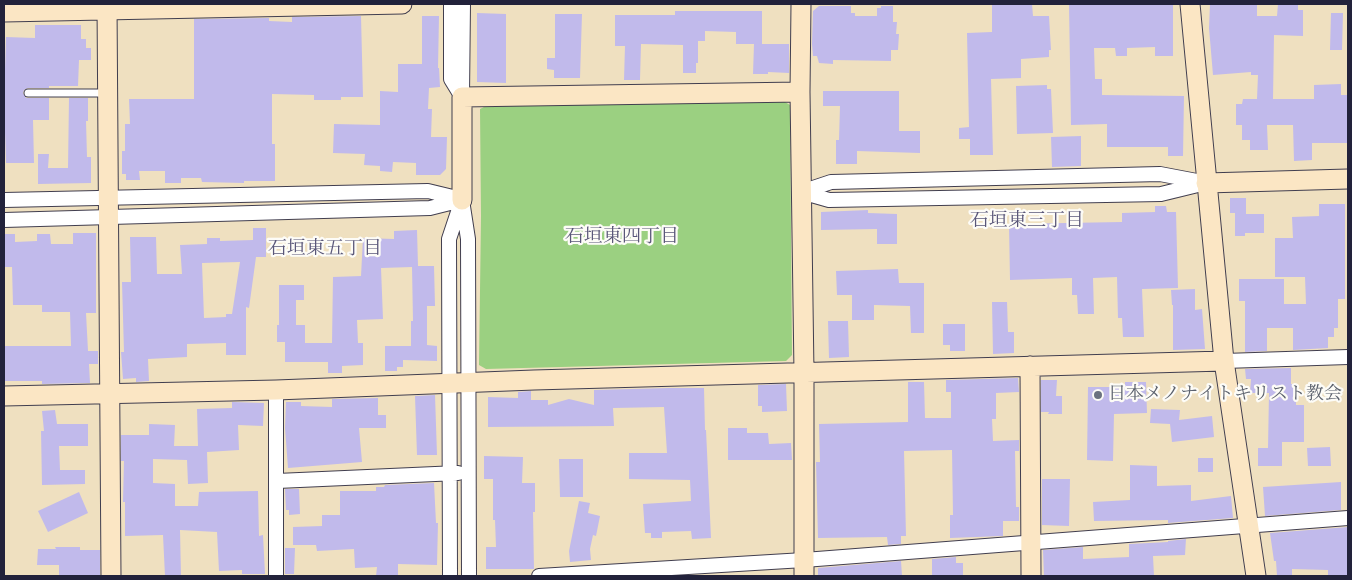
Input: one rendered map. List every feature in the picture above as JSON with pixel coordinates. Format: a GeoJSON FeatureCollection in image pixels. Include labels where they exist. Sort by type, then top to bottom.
{"type":"FeatureCollection","features":[{"type":"Feature","properties":{"kind":"street"},"geometry":{"type":"LineString","coordinates":[[4,12],[107,7],[402,4]]}},
{"type":"Feature","properties":{"kind":"street"},"geometry":{"type":"LineString","coordinates":[[451,4],[451,79],[462,97]]}},
{"type":"Feature","properties":{"kind":"street"},"geometry":{"type":"LineString","coordinates":[[463,4],[462,200],[468,239],[469,576]]}},
{"type":"Feature","properties":{"kind":"street"},"geometry":{"type":"LineString","coordinates":[[801,4],[800,192],[804,373],[804,568]]}},
{"type":"Feature","properties":{"kind":"street"},"geometry":{"type":"LineString","coordinates":[[1190,4],[1224,361],[1256,576]]}},
{"type":"Feature","properties":{"kind":"street"},"geometry":{"type":"LineString","coordinates":[[107,7],[111,576]]}},
{"type":"Feature","properties":{"kind":"street"},"geometry":{"type":"LineString","coordinates":[[462,97],[800,92]]}},
{"type":"Feature","properties":{"kind":"street"},"geometry":{"type":"LineString","coordinates":[[800,192],[831,182],[1160,174],[1206,183]]}},
{"type":"Feature","properties":{"kind":"street"},"geometry":{"type":"LineString","coordinates":[[800,192],[829,200],[1162,194],[1206,183],[1348,179]]}},
{"type":"Feature","properties":{"kind":"street"},"geometry":{"type":"LineString","coordinates":[[4,200],[428,191],[462,200]]}},
{"type":"Feature","properties":{"kind":"street"},"geometry":{"type":"LineString","coordinates":[[4,220],[430,208],[462,200]]}},
{"type":"Feature","properties":{"kind":"street"},"geometry":{"type":"LineString","coordinates":[[450,576],[449,239],[462,200]]}},
{"type":"Feature","properties":{"kind":"street"},"geometry":{"type":"LineString","coordinates":[[4,396],[276,390],[468,382],[1348,357]]}},
{"type":"Feature","properties":{"kind":"street"},"geometry":{"type":"LineString","coordinates":[[1030,366],[1031,576]]}},
{"type":"Feature","properties":{"kind":"street"},"geometry":{"type":"LineString","coordinates":[[276,390],[276,576]]}},
{"type":"Feature","properties":{"kind":"street"},"geometry":{"type":"LineString","coordinates":[[277,481],[469,473]]}},
{"type":"Feature","properties":{"kind":"street"},"geometry":{"type":"LineString","coordinates":[[539,576],[804,568],[1030,543],[1348,518]]}},
{"type":"Feature","properties":{"kind":"lane"},"geometry":{"type":"LineString","coordinates":[[28,94],[108,93]]}},
{"type":"Feature","properties":{"kind":"green space"},"geometry":{"type":"Polygon","coordinates":[[[785,102],[790,105],[792,355],[786,361],[486,369],[479,365],[480,109],[486,106],[785,102]]]}},
{"type":"Feature","properties":{"kind":"building"},"geometry":{"type":"Polygon","coordinates":[[[992,4],[1032,4],[1033,16],[1049,16],[1051,50],[1049,50],[1049,57],[1021,59],[1021,78],[991,79],[993,155],[970,155],[970,139],[959,139],[959,128],[969,127],[967,33],[992,32],[992,4]]]}},
{"type":"Feature","properties":{"kind":"building"},"geometry":{"type":"Polygon","coordinates":[[[1069,4],[1173,4],[1173,56],[1155,56],[1155,47],[1127,48],[1127,56],[1116,56],[1115,48],[1094,48],[1095,79],[1102,79],[1102,95],[1184,96],[1183,156],[1168,156],[1168,147],[1107,147],[1107,124],[1071,125],[1069,4]]]}},
{"type":"Feature","properties":{"kind":"building"},"geometry":{"type":"Polygon","coordinates":[[[1210,4],[1257,4],[1257,16],[1277,16],[1278,4],[1298,4],[1298,10],[1303,10],[1303,36],[1274,35],[1273,99],[1314,99],[1314,85],[1341,84],[1341,95],[1348,95],[1348,143],[1312,143],[1312,160],[1294,161],[1293,125],[1267,125],[1268,150],[1250,150],[1250,140],[1242,140],[1242,125],[1236,125],[1236,104],[1242,104],[1243,99],[1257,99],[1258,75],[1251,75],[1251,72],[1213,75],[1209,28],[1210,4]]]}},
{"type":"Feature","properties":{"kind":"building"},"geometry":{"type":"Polygon","coordinates":[[[819,6],[851,6],[851,13],[855,13],[855,16],[877,16],[877,8],[893,6],[893,22],[897,22],[896,34],[899,34],[898,50],[891,50],[891,61],[833,60],[833,64],[819,63],[817,56],[813,56],[812,44],[813,11],[819,6]]]}},
{"type":"Feature","properties":{"kind":"building"},"geometry":{"type":"Polygon","coordinates":[[[675,11],[762,11],[762,44],[789,44],[789,73],[768,72],[768,74],[753,74],[754,44],[736,44],[736,32],[705,31],[705,41],[698,41],[696,73],[683,73],[683,45],[641,44],[640,80],[624,80],[625,46],[615,46],[615,15],[675,15],[675,11]]]}},
{"type":"Feature","properties":{"kind":"building"},"geometry":{"type":"Polygon","coordinates":[[[477,13],[506,14],[506,83],[477,82],[477,13]]]}},
{"type":"Feature","properties":{"kind":"building"},"geometry":{"type":"Polygon","coordinates":[[[1331,13],[1343,13],[1342,50],[1330,50],[1331,13]]]}},
{"type":"Feature","properties":{"kind":"building"},"geometry":{"type":"Polygon","coordinates":[[[555,14],[582,14],[580,78],[554,78],[554,70],[547,69],[547,58],[555,58],[555,14]]]}},
{"type":"Feature","properties":{"kind":"building"},"geometry":{"type":"Polygon","coordinates":[[[361,16],[363,97],[341,97],[341,100],[314,100],[314,95],[272,94],[272,144],[275,144],[275,181],[244,181],[244,183],[202,182],[201,178],[181,178],[181,183],[165,183],[165,171],[139,171],[140,180],[126,180],[126,174],[122,174],[122,151],[125,151],[125,124],[130,124],[129,99],[194,99],[194,19],[269,18],[269,21],[292,22],[292,17],[361,16]]]}},
{"type":"Feature","properties":{"kind":"building"},"geometry":{"type":"Polygon","coordinates":[[[422,16],[439,16],[438,68],[440,87],[429,88],[428,109],[432,109],[431,137],[447,137],[446,169],[440,175],[416,175],[416,163],[393,162],[392,172],[380,171],[380,166],[364,165],[365,154],[333,153],[334,124],[380,125],[380,91],[398,92],[398,64],[422,64],[422,16]]]}},
{"type":"Feature","properties":{"kind":"building"},"geometry":{"type":"Polygon","coordinates":[[[35,25],[81,25],[81,39],[86,39],[86,48],[91,48],[91,60],[79,60],[78,86],[49,86],[49,88],[28,88],[24,90],[23,93],[26,98],[49,98],[49,120],[33,120],[34,163],[6,163],[4,101],[6,37],[35,38],[35,25]]]}},
{"type":"Feature","properties":{"kind":"building"},"geometry":{"type":"Polygon","coordinates":[[[1047,85],[1047,89],[1051,89],[1053,133],[1017,134],[1016,86],[1047,85]]]}},
{"type":"Feature","properties":{"kind":"building"},"geometry":{"type":"Polygon","coordinates":[[[823,91],[899,91],[899,131],[920,131],[920,153],[857,151],[857,164],[836,164],[836,140],[839,140],[840,106],[823,106],[823,91]]]}},
{"type":"Feature","properties":{"kind":"building"},"geometry":{"type":"Polygon","coordinates":[[[69,98],[88,98],[88,121],[86,121],[87,157],[91,157],[91,183],[38,184],[38,154],[49,154],[48,168],[68,168],[69,98]]]}},
{"type":"Feature","properties":{"kind":"building"},"geometry":{"type":"Polygon","coordinates":[[[1081,136],[1081,166],[1052,167],[1051,137],[1081,136]]]}},
{"type":"Feature","properties":{"kind":"building"},"geometry":{"type":"Polygon","coordinates":[[[1230,198],[1246,198],[1246,214],[1264,214],[1264,233],[1245,233],[1245,236],[1235,236],[1235,213],[1230,213],[1230,198]]]}},
{"type":"Feature","properties":{"kind":"building"},"geometry":{"type":"Polygon","coordinates":[[[1319,204],[1345,204],[1345,299],[1338,299],[1338,328],[1334,328],[1334,337],[1328,337],[1328,348],[1293,350],[1293,328],[1267,328],[1267,351],[1245,352],[1245,301],[1239,301],[1239,279],[1284,279],[1284,304],[1306,304],[1305,277],[1275,277],[1275,238],[1293,238],[1292,217],[1319,216],[1319,204]]]}},
{"type":"Feature","properties":{"kind":"building"},"geometry":{"type":"Polygon","coordinates":[[[1155,206],[1166,206],[1167,212],[1176,212],[1178,288],[1142,289],[1144,337],[1123,337],[1122,318],[1118,318],[1117,277],[1093,278],[1094,314],[1078,314],[1077,295],[1072,295],[1072,278],[1010,280],[1009,224],[1122,222],[1122,213],[1155,212],[1155,206]]]}},
{"type":"Feature","properties":{"kind":"building"},"geometry":{"type":"Polygon","coordinates":[[[868,210],[868,213],[897,214],[897,244],[877,244],[877,229],[821,230],[821,212],[868,210]]]}},
{"type":"Feature","properties":{"kind":"building"},"geometry":{"type":"Polygon","coordinates":[[[253,228],[266,228],[266,257],[256,257],[249,308],[246,307],[246,355],[226,355],[226,343],[187,344],[187,357],[148,359],[149,381],[136,382],[136,378],[123,379],[121,352],[124,352],[122,282],[131,282],[130,237],[156,237],[157,274],[182,274],[180,245],[207,244],[207,238],[220,238],[220,241],[253,240],[253,228]],[[240,262],[202,263],[204,318],[226,317],[226,314],[232,314],[240,262]]]}},
{"type":"Feature","properties":{"kind":"building"},"geometry":{"type":"Polygon","coordinates":[[[417,230],[418,266],[434,266],[435,306],[427,306],[427,345],[437,346],[437,361],[403,360],[403,367],[397,367],[397,371],[385,371],[385,346],[411,346],[411,321],[413,321],[412,267],[381,268],[383,319],[357,320],[358,343],[363,343],[363,365],[342,366],[342,373],[328,373],[328,362],[285,362],[285,342],[277,342],[279,285],[304,285],[304,300],[296,300],[296,325],[305,325],[305,343],[332,343],[333,277],[361,276],[363,238],[394,239],[394,231],[417,230]]]}},
{"type":"Feature","properties":{"kind":"building"},"geometry":{"type":"Polygon","coordinates":[[[73,233],[96,233],[96,313],[86,313],[88,351],[98,351],[98,364],[89,364],[90,383],[42,384],[42,381],[5,381],[5,346],[71,346],[70,312],[42,312],[42,305],[13,305],[12,267],[4,267],[4,234],[15,234],[15,242],[37,241],[37,234],[50,234],[51,244],[73,244],[73,233]]]}},
{"type":"Feature","properties":{"kind":"building"},"geometry":{"type":"Polygon","coordinates":[[[898,269],[899,283],[924,283],[924,333],[911,333],[910,306],[874,305],[874,320],[852,320],[852,295],[837,295],[836,271],[898,269]]]}},
{"type":"Feature","properties":{"kind":"building"},"geometry":{"type":"Polygon","coordinates":[[[1195,289],[1195,310],[1202,309],[1205,349],[1173,350],[1171,290],[1195,289]]]}},
{"type":"Feature","properties":{"kind":"building"},"geometry":{"type":"Polygon","coordinates":[[[992,302],[1007,302],[1008,332],[1014,332],[1014,353],[993,354],[992,302]]]}},
{"type":"Feature","properties":{"kind":"building"},"geometry":{"type":"Polygon","coordinates":[[[828,321],[848,321],[849,357],[829,358],[828,321]]]}},
{"type":"Feature","properties":{"kind":"building"},"geometry":{"type":"Polygon","coordinates":[[[943,324],[965,324],[965,351],[950,351],[950,345],[943,345],[943,324]]]}},
{"type":"Feature","properties":{"kind":"building"},"geometry":{"type":"Polygon","coordinates":[[[1291,368],[1291,384],[1296,384],[1296,405],[1304,405],[1304,442],[1282,442],[1282,466],[1258,466],[1258,448],[1268,448],[1269,393],[1250,393],[1251,379],[1246,379],[1245,369],[1291,368]]]}},
{"type":"Feature","properties":{"kind":"building"},"geometry":{"type":"Polygon","coordinates":[[[1018,378],[1019,392],[996,393],[996,419],[992,419],[993,441],[1019,440],[1019,451],[1015,451],[1016,507],[1019,507],[1019,521],[1003,521],[1003,536],[950,538],[950,515],[953,515],[952,450],[904,451],[906,536],[901,536],[901,544],[888,545],[887,537],[818,538],[816,462],[820,462],[819,424],[908,422],[908,382],[924,382],[925,418],[951,418],[951,392],[946,392],[946,380],[1018,378]]]}},
{"type":"Feature","properties":{"kind":"building"},"geometry":{"type":"Polygon","coordinates":[[[1041,380],[1057,380],[1056,396],[1062,396],[1062,414],[1041,412],[1041,380]]]}},
{"type":"Feature","properties":{"kind":"building"},"geometry":{"type":"Polygon","coordinates":[[[1125,382],[1146,382],[1147,413],[1114,414],[1113,461],[1087,460],[1088,387],[1125,387],[1125,382]]]}},
{"type":"Feature","properties":{"kind":"building"},"geometry":{"type":"Polygon","coordinates":[[[786,384],[787,411],[762,412],[762,406],[758,406],[758,385],[786,384]]]}},
{"type":"Feature","properties":{"kind":"building"},"geometry":{"type":"Polygon","coordinates":[[[704,388],[711,538],[692,539],[691,531],[662,532],[662,538],[651,538],[651,533],[645,533],[643,504],[691,501],[690,480],[629,479],[629,453],[667,453],[664,407],[613,408],[614,426],[488,427],[488,397],[518,398],[518,392],[531,391],[531,400],[548,400],[548,405],[569,399],[594,405],[594,390],[704,388]]]}},
{"type":"Feature","properties":{"kind":"building"},"geometry":{"type":"Polygon","coordinates":[[[435,395],[437,455],[417,455],[415,396],[435,395]]]}},
{"type":"Feature","properties":{"kind":"building"},"geometry":{"type":"Polygon","coordinates":[[[378,398],[378,415],[386,415],[386,428],[359,428],[362,462],[288,468],[285,428],[286,402],[301,402],[301,406],[332,407],[332,399],[378,398]]]}},
{"type":"Feature","properties":{"kind":"building"},"geometry":{"type":"Polygon","coordinates":[[[232,402],[264,403],[263,426],[238,425],[239,450],[207,452],[208,483],[188,484],[187,460],[153,459],[153,483],[175,484],[175,506],[198,506],[199,492],[258,491],[259,536],[263,535],[265,574],[242,574],[242,570],[219,571],[217,532],[180,530],[181,576],[165,576],[163,535],[125,536],[125,502],[123,502],[124,461],[121,461],[121,435],[149,435],[149,424],[175,425],[174,446],[198,446],[197,409],[232,408],[232,402]]]}},
{"type":"Feature","properties":{"kind":"building"},"geometry":{"type":"Polygon","coordinates":[[[1151,409],[1180,410],[1179,420],[1212,416],[1214,437],[1172,442],[1170,424],[1150,423],[1151,409]]]}},
{"type":"Feature","properties":{"kind":"building"},"geometry":{"type":"Polygon","coordinates":[[[55,410],[57,424],[88,424],[88,446],[59,446],[60,470],[85,470],[85,484],[42,485],[41,431],[44,431],[42,411],[55,410]]]}},
{"type":"Feature","properties":{"kind":"building"},"geometry":{"type":"Polygon","coordinates":[[[728,428],[747,428],[747,433],[768,433],[769,444],[791,443],[792,460],[728,460],[728,428]]]}},
{"type":"Feature","properties":{"kind":"building"},"geometry":{"type":"Polygon","coordinates":[[[1330,447],[1331,466],[1308,466],[1307,448],[1330,447]]]}},
{"type":"Feature","properties":{"kind":"building"},"geometry":{"type":"Polygon","coordinates":[[[484,456],[523,457],[522,483],[535,483],[535,512],[533,512],[534,569],[486,569],[486,547],[496,547],[495,520],[493,520],[493,479],[484,479],[484,456]]]}},
{"type":"Feature","properties":{"kind":"building"},"geometry":{"type":"Polygon","coordinates":[[[1198,458],[1213,458],[1213,472],[1198,472],[1198,458]]]}},
{"type":"Feature","properties":{"kind":"building"},"geometry":{"type":"Polygon","coordinates":[[[559,459],[583,459],[583,497],[560,497],[559,459]]]}},
{"type":"Feature","properties":{"kind":"building"},"geometry":{"type":"Polygon","coordinates":[[[1130,465],[1157,466],[1157,486],[1191,485],[1191,501],[1231,496],[1233,518],[1168,523],[1168,520],[1094,521],[1093,502],[1130,500],[1130,465]]]}},
{"type":"Feature","properties":{"kind":"building"},"geometry":{"type":"Polygon","coordinates":[[[1042,479],[1070,479],[1069,526],[1042,525],[1042,479]]]}},
{"type":"Feature","properties":{"kind":"building"},"geometry":{"type":"Polygon","coordinates":[[[1341,482],[1341,510],[1265,516],[1263,487],[1341,482]]]}},
{"type":"Feature","properties":{"kind":"building"},"geometry":{"type":"Polygon","coordinates":[[[434,483],[436,523],[438,523],[437,565],[398,564],[398,576],[376,576],[377,567],[355,568],[354,549],[317,551],[316,545],[293,545],[293,527],[322,526],[322,515],[340,515],[340,491],[376,491],[376,487],[384,487],[385,485],[434,483]]]}},
{"type":"Feature","properties":{"kind":"building"},"geometry":{"type":"Polygon","coordinates":[[[285,489],[299,489],[300,514],[289,515],[289,510],[286,510],[285,489]]]}},
{"type":"Feature","properties":{"kind":"building"},"geometry":{"type":"Polygon","coordinates":[[[79,492],[88,513],[48,532],[38,511],[79,492]]]}},
{"type":"Feature","properties":{"kind":"building"},"geometry":{"type":"Polygon","coordinates":[[[579,501],[590,503],[588,513],[600,516],[596,536],[593,535],[590,549],[591,560],[570,562],[569,551],[579,501]]]}},
{"type":"Feature","properties":{"kind":"building"},"geometry":{"type":"Polygon","coordinates":[[[1348,527],[1348,576],[1328,576],[1328,570],[1292,569],[1292,576],[1277,576],[1270,533],[1348,527]]]}},
{"type":"Feature","properties":{"kind":"building"},"geometry":{"type":"Polygon","coordinates":[[[1186,539],[1185,555],[1153,556],[1154,576],[1044,576],[1043,550],[1083,547],[1083,559],[1129,557],[1129,544],[1186,539]]]}},
{"type":"Feature","properties":{"kind":"building"},"geometry":{"type":"Polygon","coordinates":[[[55,547],[80,547],[80,550],[100,550],[100,576],[59,576],[59,565],[37,565],[38,549],[56,549],[55,547]]]}},
{"type":"Feature","properties":{"kind":"building"},"geometry":{"type":"Polygon","coordinates":[[[285,548],[295,548],[294,574],[285,574],[285,548]]]}},
{"type":"Feature","properties":{"kind":"building"},"geometry":{"type":"Polygon","coordinates":[[[956,557],[956,563],[963,563],[963,576],[932,576],[932,559],[956,557]]]}},
{"type":"Feature","properties":{"kind":"building"},"geometry":{"type":"Polygon","coordinates":[[[901,561],[902,576],[818,576],[818,568],[901,561]]]}},
{"type":"Feature","properties":{"kind":"place","name":"日本メノナイトキリスト教会"},"geometry":{"type":"Point","coordinates":[1098,395]}},
{"type":"Feature","properties":{"kind":"district","name":"石垣東三丁目"},"geometry":{"type":"Point","coordinates":[1027,221]}},
{"type":"Feature","properties":{"kind":"district","name":"石垣東四丁目"},"geometry":{"type":"Point","coordinates":[622,237]}},
{"type":"Feature","properties":{"kind":"district","name":"石垣東五丁目"},"geometry":{"type":"Point","coordinates":[325,249]}}]}
